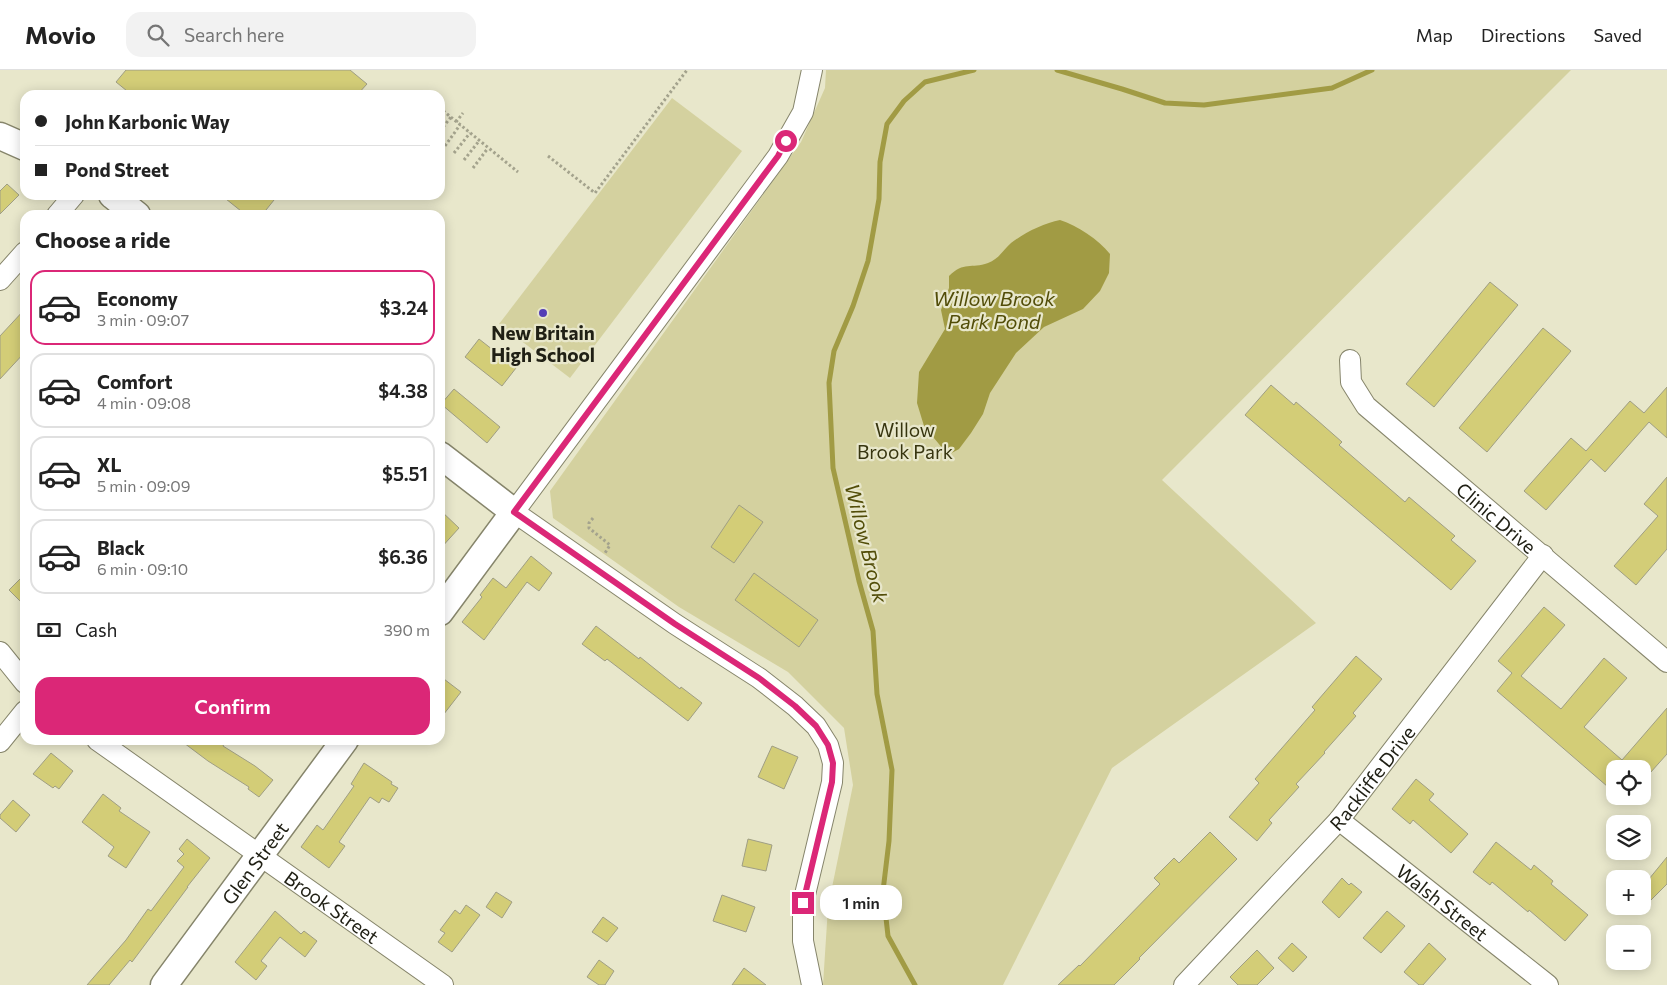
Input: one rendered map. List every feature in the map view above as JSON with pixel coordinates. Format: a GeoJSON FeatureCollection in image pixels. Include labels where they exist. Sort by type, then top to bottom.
{"type":"FeatureCollection","features":[{"type":"Feature","properties":{"kind":"street"},"geometry":{"type":"LineString","coordinates":[[445,605],[778,156],[803,112],[812,70]]}},
{"type":"Feature","properties":{"kind":"street"},"geometry":{"type":"LineString","coordinates":[[0,136],[20,145]]}},
{"type":"Feature","properties":{"kind":"street"},"geometry":{"type":"LineString","coordinates":[[61,210],[70,200]]}},
{"type":"Feature","properties":{"kind":"street"},"geometry":{"type":"LineString","coordinates":[[118,200],[131,210]]}},
{"type":"Feature","properties":{"kind":"street"},"geometry":{"type":"LineString","coordinates":[[0,280],[20,258]]}},
{"type":"Feature","properties":{"kind":"street","name":"Clinic Drive"},"geometry":{"type":"LineString","coordinates":[[1350,360],[1351,382],[1366,406],[1667,662]]}},
{"type":"Feature","properties":{"kind":"street"},"geometry":{"type":"LineString","coordinates":[[445,459],[514,512],[594,568],[675,624],[759,678],[795,706],[816,726],[828,745],[833,763],[832,782],[803,903],[803,941],[812,985]]}},
{"type":"Feature","properties":{"kind":"street","name":"Rackliffe Drive"},"geometry":{"type":"LineString","coordinates":[[1184,985],[1339,820],[1543,555]]}},
{"type":"Feature","properties":{"kind":"street"},"geometry":{"type":"LineString","coordinates":[[0,652],[20,677]]}},
{"type":"Feature","properties":{"kind":"street"},"geometry":{"type":"LineString","coordinates":[[0,742],[20,717]]}},
{"type":"Feature","properties":{"kind":"street","name":"Brook Street"},"geometry":{"type":"LineString","coordinates":[[104,745],[443,985]]}},
{"type":"Feature","properties":{"kind":"street","name":"Glen Street"},"geometry":{"type":"LineString","coordinates":[[164,985],[341,745]]}},
{"type":"Feature","properties":{"kind":"street","name":"Walsh Street"},"geometry":{"type":"LineString","coordinates":[[1339,820],[1548,985]]}},
{"type":"Feature","properties":{"kind":"path"},"geometry":{"type":"LineString","coordinates":[[548,156],[595,193],[688,70]]}},
{"type":"Feature","properties":{"kind":"path"},"geometry":{"type":"LineString","coordinates":[[445,112],[518,172]]}},
{"type":"Feature","properties":{"kind":"path"},"geometry":{"type":"LineString","coordinates":[[456,122],[463,113]]}},
{"type":"Feature","properties":{"kind":"path"},"geometry":{"type":"LineString","coordinates":[[445,125],[451,117]]}},
{"type":"Feature","properties":{"kind":"path"},"geometry":{"type":"LineString","coordinates":[[445,146],[460,125]]}},
{"type":"Feature","properties":{"kind":"path"},"geometry":{"type":"LineString","coordinates":[[454,153],[470,133]]}},
{"type":"Feature","properties":{"kind":"path"},"geometry":{"type":"LineString","coordinates":[[464,160],[479,141]]}},
{"type":"Feature","properties":{"kind":"path"},"geometry":{"type":"LineString","coordinates":[[473,168],[488,148]]}},
{"type":"Feature","properties":{"kind":"path"},"geometry":{"type":"LineString","coordinates":[[593,518],[588,523],[588,528],[610,545],[594,568]]}},
{"type":"Feature","properties":{"kind":"green space","name":"Willow Brook Park"},"geometry":{"type":"Polygon","coordinates":[[[826,70],[1571,70],[1162,480],[1316,623],[1112,768],[1003,985],[823,985],[828,907],[853,785],[844,728],[788,672],[679,607],[553,518],[550,491],[801,142],[825,88],[826,70]]]}},
{"type":"Feature","properties":{"kind":"green space"},"geometry":{"type":"Polygon","coordinates":[[[672,98],[742,151],[570,378],[499,324],[672,98]]]}},
{"type":"Feature","properties":{"kind":"water","name":"Willow Brook Park Pond"},"geometry":{"type":"Polygon","coordinates":[[[1060,220],[1087,234],[1105,248],[1110,254],[1109,273],[1100,291],[1083,309],[1044,327],[1016,353],[990,393],[983,414],[971,433],[959,449],[948,455],[924,426],[917,403],[919,372],[945,329],[941,310],[949,288],[949,276],[959,268],[982,265],[992,261],[1011,243],[1022,236],[1041,226],[1060,220]]]}},
{"type":"Feature","properties":{"kind":"building"},"geometry":{"type":"Polygon","coordinates":[[[126,70],[350,70],[367,84],[362,90],[126,90],[116,82],[126,70]]]}},
{"type":"Feature","properties":{"kind":"building"},"geometry":{"type":"Polygon","coordinates":[[[7,184],[19,195],[0,214],[0,191],[7,184]]]}},
{"type":"Feature","properties":{"kind":"building"},"geometry":{"type":"Polygon","coordinates":[[[227,200],[274,200],[266,210],[240,210],[227,200]]]}},
{"type":"Feature","properties":{"kind":"building"},"geometry":{"type":"Polygon","coordinates":[[[1490,282],[1518,305],[1434,407],[1406,384],[1490,282]]]}},
{"type":"Feature","properties":{"kind":"building"},"geometry":{"type":"Polygon","coordinates":[[[20,314],[20,357],[0,379],[0,336],[20,314]]]}},
{"type":"Feature","properties":{"kind":"building"},"geometry":{"type":"Polygon","coordinates":[[[1543,328],[1571,351],[1487,452],[1459,428],[1543,328]]]}},
{"type":"Feature","properties":{"kind":"building"},"geometry":{"type":"Polygon","coordinates":[[[479,339],[516,368],[502,386],[465,357],[479,339]]]}},
{"type":"Feature","properties":{"kind":"building"},"geometry":{"type":"Polygon","coordinates":[[[1271,385],[1294,405],[1296,402],[1317,420],[1342,442],[1339,445],[1405,502],[1409,497],[1455,536],[1451,540],[1476,561],[1451,590],[1245,415],[1271,385]]]}},
{"type":"Feature","properties":{"kind":"building"},"geometry":{"type":"Polygon","coordinates":[[[1667,387],[1667,438],[1649,422],[1605,472],[1591,459],[1546,510],[1524,491],[1571,438],[1586,451],[1630,401],[1644,413],[1667,387]]]}},
{"type":"Feature","properties":{"kind":"building"},"geometry":{"type":"Polygon","coordinates":[[[454,389],[500,427],[487,443],[445,407],[445,399],[454,389]]]}},
{"type":"Feature","properties":{"kind":"building"},"geometry":{"type":"Polygon","coordinates":[[[1667,477],[1667,549],[1636,585],[1614,566],[1658,516],[1644,504],[1667,477]]]}},
{"type":"Feature","properties":{"kind":"building"},"geometry":{"type":"Polygon","coordinates":[[[739,505],[763,522],[734,563],[711,547],[739,505]]]}},
{"type":"Feature","properties":{"kind":"building"},"geometry":{"type":"Polygon","coordinates":[[[445,515],[459,528],[445,543],[445,515]]]}},
{"type":"Feature","properties":{"kind":"building"},"geometry":{"type":"Polygon","coordinates":[[[531,556],[552,573],[539,591],[527,582],[484,640],[462,622],[482,597],[480,595],[493,578],[506,588],[531,556]]]}},
{"type":"Feature","properties":{"kind":"building"},"geometry":{"type":"Polygon","coordinates":[[[754,573],[818,620],[799,647],[735,600],[754,573]]]}},
{"type":"Feature","properties":{"kind":"building"},"geometry":{"type":"Polygon","coordinates":[[[20,579],[20,601],[9,590],[20,579]]]}},
{"type":"Feature","properties":{"kind":"building"},"geometry":{"type":"Polygon","coordinates":[[[1544,607],[1565,625],[1521,676],[1561,709],[1604,658],[1627,678],[1584,727],[1622,760],[1606,760],[1606,785],[1497,691],[1512,673],[1498,661],[1544,607]]]}},
{"type":"Feature","properties":{"kind":"building"},"geometry":{"type":"Polygon","coordinates":[[[596,626],[639,659],[640,657],[680,689],[681,687],[702,703],[688,721],[607,659],[605,661],[582,644],[596,626]]]}},
{"type":"Feature","properties":{"kind":"building"},"geometry":{"type":"Polygon","coordinates":[[[1356,656],[1382,679],[1353,713],[1356,716],[1296,784],[1299,787],[1269,820],[1272,823],[1257,841],[1229,817],[1259,783],[1255,779],[1315,710],[1312,707],[1356,656]]]}},
{"type":"Feature","properties":{"kind":"building"},"geometry":{"type":"Polygon","coordinates":[[[445,680],[461,692],[445,713],[445,680]]]}},
{"type":"Feature","properties":{"kind":"building"},"geometry":{"type":"Polygon","coordinates":[[[1667,708],[1667,754],[1651,772],[1651,760],[1622,760],[1667,708]]]}},
{"type":"Feature","properties":{"kind":"building"},"geometry":{"type":"Polygon","coordinates":[[[187,745],[224,745],[273,780],[259,797],[248,789],[249,787],[187,745]]]}},
{"type":"Feature","properties":{"kind":"building"},"geometry":{"type":"Polygon","coordinates":[[[772,746],[798,757],[784,789],[758,777],[772,746]]]}},
{"type":"Feature","properties":{"kind":"building"},"geometry":{"type":"Polygon","coordinates":[[[51,753],[73,771],[59,789],[55,786],[53,788],[33,774],[51,753]]]}},
{"type":"Feature","properties":{"kind":"building"},"geometry":{"type":"Polygon","coordinates":[[[364,763],[398,788],[389,802],[382,798],[379,803],[370,797],[339,842],[345,846],[329,868],[301,847],[317,825],[323,830],[354,786],[351,784],[364,763]]]}},
{"type":"Feature","properties":{"kind":"building"},"geometry":{"type":"Polygon","coordinates":[[[1416,779],[1434,794],[1429,800],[1468,834],[1451,853],[1413,820],[1410,824],[1392,809],[1416,779]]]}},
{"type":"Feature","properties":{"kind":"building"},"geometry":{"type":"Polygon","coordinates":[[[103,794],[121,808],[119,811],[150,832],[126,868],[108,856],[114,847],[82,822],[103,794]]]}},
{"type":"Feature","properties":{"kind":"building"},"geometry":{"type":"Polygon","coordinates":[[[13,800],[30,815],[16,832],[0,818],[0,815],[13,800]]]}},
{"type":"Feature","properties":{"kind":"building"},"geometry":{"type":"Polygon","coordinates":[[[1210,832],[1237,859],[1140,959],[1114,985],[1058,985],[1080,966],[1160,884],[1154,878],[1174,858],[1179,863],[1210,832]]]}},
{"type":"Feature","properties":{"kind":"building"},"geometry":{"type":"Polygon","coordinates":[[[187,839],[210,858],[132,962],[130,960],[109,985],[87,985],[126,940],[148,909],[151,911],[184,867],[177,861],[184,854],[179,849],[187,839]]]}},
{"type":"Feature","properties":{"kind":"building"},"geometry":{"type":"Polygon","coordinates":[[[748,839],[772,845],[766,871],[742,866],[748,839]]]}},
{"type":"Feature","properties":{"kind":"building"},"geometry":{"type":"Polygon","coordinates":[[[1496,842],[1531,870],[1534,865],[1553,881],[1551,884],[1588,915],[1565,941],[1492,882],[1490,885],[1473,872],[1496,842]]]}},
{"type":"Feature","properties":{"kind":"building"},"geometry":{"type":"Polygon","coordinates":[[[1667,857],[1667,884],[1651,900],[1651,877],[1667,857]]]}},
{"type":"Feature","properties":{"kind":"building"},"geometry":{"type":"Polygon","coordinates":[[[1342,878],[1349,885],[1351,883],[1362,892],[1339,918],[1322,902],[1342,878]]]}},
{"type":"Feature","properties":{"kind":"building"},"geometry":{"type":"Polygon","coordinates":[[[496,892],[512,902],[502,918],[486,907],[496,892]]]}},
{"type":"Feature","properties":{"kind":"building"},"geometry":{"type":"Polygon","coordinates":[[[722,895],[755,907],[746,932],[713,921],[722,895]]]}},
{"type":"Feature","properties":{"kind":"building"},"geometry":{"type":"Polygon","coordinates":[[[466,905],[480,915],[452,952],[438,942],[445,933],[440,930],[455,910],[460,914],[466,905]]]}},
{"type":"Feature","properties":{"kind":"building"},"geometry":{"type":"Polygon","coordinates":[[[275,911],[301,934],[304,931],[317,941],[305,957],[280,937],[261,961],[267,966],[256,980],[235,962],[275,911]]]}},
{"type":"Feature","properties":{"kind":"building"},"geometry":{"type":"Polygon","coordinates":[[[1387,911],[1405,926],[1381,953],[1363,938],[1387,911]]]}},
{"type":"Feature","properties":{"kind":"building"},"geometry":{"type":"Polygon","coordinates":[[[603,917],[618,928],[607,942],[592,932],[603,917]]]}},
{"type":"Feature","properties":{"kind":"building"},"geometry":{"type":"Polygon","coordinates":[[[1292,943],[1307,957],[1293,972],[1278,958],[1292,943]]]}},
{"type":"Feature","properties":{"kind":"building"},"geometry":{"type":"Polygon","coordinates":[[[1429,943],[1446,959],[1423,985],[1419,985],[1404,972],[1429,943]]]}},
{"type":"Feature","properties":{"kind":"building"},"geometry":{"type":"Polygon","coordinates":[[[1257,950],[1274,968],[1257,985],[1238,985],[1230,977],[1257,950]]]}},
{"type":"Feature","properties":{"kind":"building"},"geometry":{"type":"Polygon","coordinates":[[[599,960],[614,971],[605,985],[599,985],[587,977],[599,960]]]}},
{"type":"Feature","properties":{"kind":"building"},"geometry":{"type":"Polygon","coordinates":[[[744,968],[766,985],[732,985],[744,968]]]}},
{"type":"Feature","properties":{"kind":"waterway","name":"Willow Brook"},"geometry":{"type":"LineString","coordinates":[[915,985],[888,936],[883,891],[889,841],[892,770],[877,694],[873,631],[859,581],[833,468],[829,383],[834,351],[853,306],[868,261],[879,199],[880,162],[887,124],[904,101],[925,82],[974,70]]}},
{"type":"Feature","properties":{"kind":"waterway","name":"Willow Brook"},"geometry":{"type":"LineString","coordinates":[[1057,70],[1165,103],[1204,105],[1332,88],[1372,70]]}},
{"type":"Feature","properties":{"kind":"place","name":"New Britain High School"},"geometry":{"type":"Point","coordinates":[543,313]}},
{"type":"Feature","properties":{"kind":"route"},"geometry":{"type":"LineString","coordinates":[[786,141],[778,156],[514,512],[675,624],[759,678],[795,706],[816,726],[828,745],[833,763],[832,782],[803,903]]}}]}
